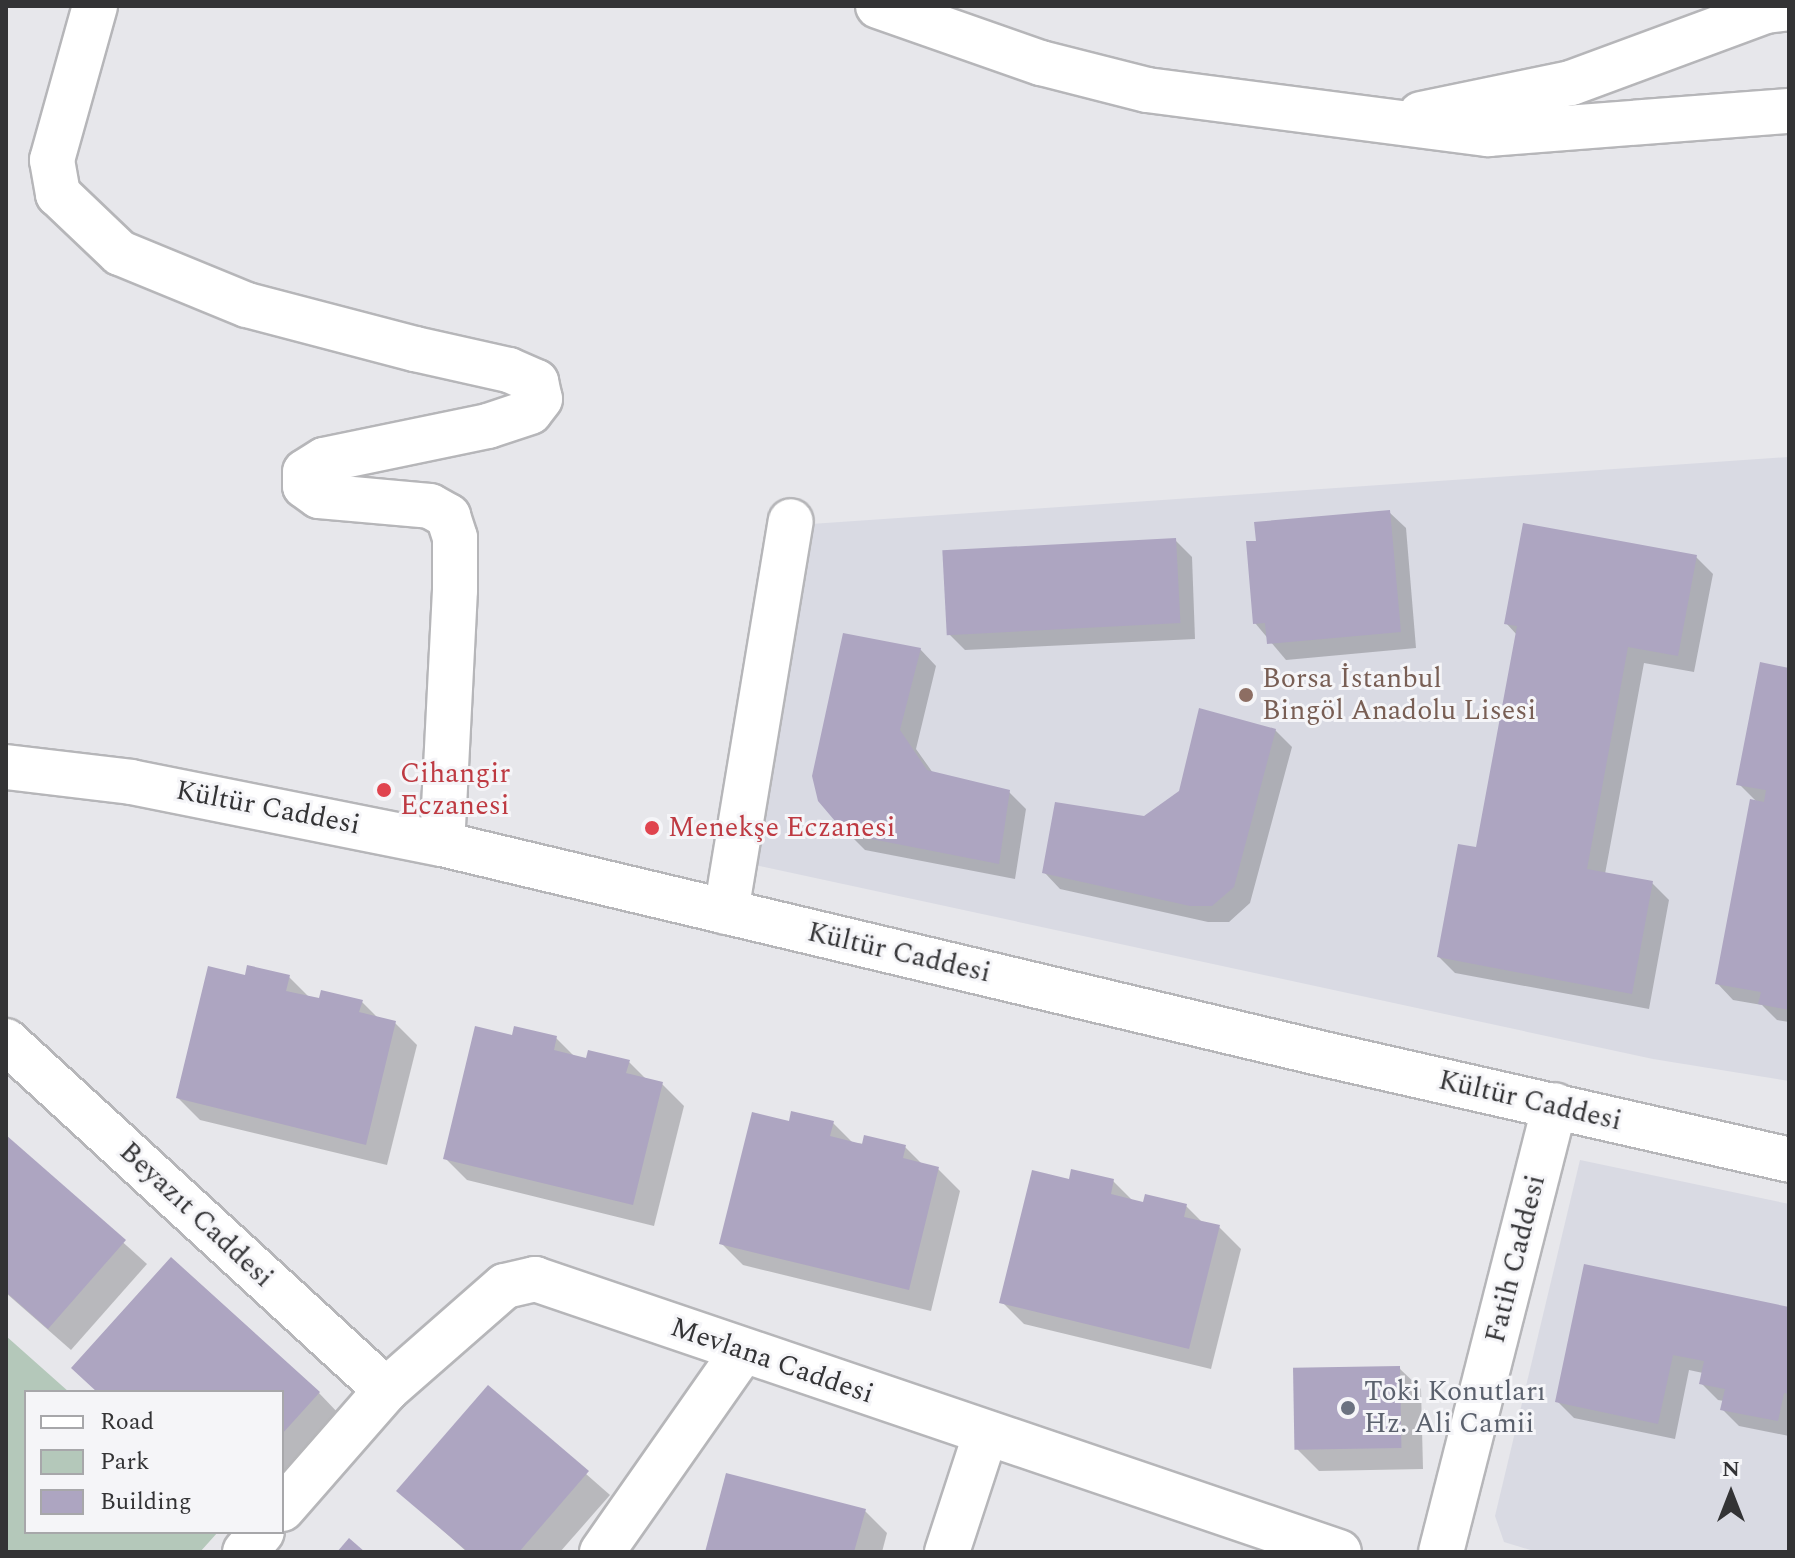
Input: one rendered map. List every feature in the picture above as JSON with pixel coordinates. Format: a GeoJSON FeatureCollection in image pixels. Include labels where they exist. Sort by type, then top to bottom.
{"type":"FeatureCollection","features":[{"type":"Feature","properties":{"kind":"street"},"geometry":{"type":"LineString","coordinates":[[95,6],[52,160],[58,194],[120,253],[247,305],[509,370],[536,382],[540,399],[530,412],[461,432],[324,460],[305,472],[305,486],[319,496],[430,506],[448,516],[455,538],[455,590],[442,844]]}},
{"type":"Feature","properties":{"kind":"street"},"geometry":{"type":"LineString","coordinates":[[878,6],[1041,63],[1147,90],[1488,134],[1789,111]]}},
{"type":"Feature","properties":{"kind":"street"},"geometry":{"type":"LineString","coordinates":[[1384,122],[1571,83],[1766,11],[1789,8]]}},
{"type":"Feature","properties":{"kind":"street"},"geometry":{"type":"LineString","coordinates":[[726,912],[791,521]]}},
{"type":"Feature","properties":{"kind":"street","name":"Kültür Caddesi"},"geometry":{"type":"LineString","coordinates":[[6,767],[131,782],[442,844],[1789,1160]]}},
{"type":"Feature","properties":{"kind":"street","name":"Beyazıt Caddesi"},"geometry":{"type":"LineString","coordinates":[[6,1041],[386,1390]]}},
{"type":"Feature","properties":{"kind":"street","name":"Fatih Caddesi"},"geometry":{"type":"LineString","coordinates":[[1441,1552],[1555,1105]]}},
{"type":"Feature","properties":{"kind":"street","name":"Mevlana Caddesi"},"geometry":{"type":"LineString","coordinates":[[284,1507],[386,1390],[505,1286],[535,1279],[742,1352],[1339,1552]]}},
{"type":"Feature","properties":{"kind":"street"},"geometry":{"type":"LineString","coordinates":[[602,1552],[742,1352]]}},
{"type":"Feature","properties":{"kind":"street"},"geometry":{"type":"LineString","coordinates":[[947,1552],[986,1433]]}},
{"type":"Feature","properties":{"kind":"street"},"geometry":{"type":"LineString","coordinates":[[245,1552],[260,1534]]}},
{"type":"Feature","properties":{"kind":"shaded area","name":"Borsa İstanbul Bingöl Anadolu Lisesi"},"geometry":{"type":"Polygon","coordinates":[[[1789,457],[1789,1081],[1653,1059],[755,865],[811,524],[1789,457]]]}},
{"type":"Feature","properties":{"kind":"shaded area"},"geometry":{"type":"Polygon","coordinates":[[[1580,1160],[1789,1204],[1789,1552],[1537,1552],[1504,1542],[1495,1516],[1580,1160]]]}},
{"type":"Feature","properties":{"kind":"green space"},"geometry":{"type":"Polygon","coordinates":[[[6,1336],[67,1390],[24,1390],[24,1534],[216,1534],[200,1552],[6,1552],[6,1336]]]}},
{"type":"Feature","properties":{"kind":"building"},"geometry":{"type":"Polygon","coordinates":[[[1390,510],[1401,632],[1267,644],[1265,623],[1253,624],[1246,541],[1256,541],[1254,522],[1390,510]]]}},
{"type":"Feature","properties":{"kind":"building"},"geometry":{"type":"Polygon","coordinates":[[[1523,523],[1697,555],[1678,656],[1628,647],[1587,869],[1653,881],[1632,994],[1437,957],[1458,844],[1476,847],[1517,626],[1504,624],[1523,523]]]}},
{"type":"Feature","properties":{"kind":"building"},"geometry":{"type":"Polygon","coordinates":[[[1176,538],[1180,623],[947,635],[942,550],[1176,538]]]}},
{"type":"Feature","properties":{"kind":"building"},"geometry":{"type":"Polygon","coordinates":[[[843,633],[921,648],[900,730],[927,770],[1010,790],[999,864],[846,834],[818,801],[812,776],[843,633]]]}},
{"type":"Feature","properties":{"kind":"building"},"geometry":{"type":"Polygon","coordinates":[[[1760,662],[1789,668],[1789,1010],[1758,1004],[1761,992],[1715,984],[1750,799],[1764,802],[1766,790],[1736,785],[1760,662]]]}},
{"type":"Feature","properties":{"kind":"building"},"geometry":{"type":"Polygon","coordinates":[[[1199,708],[1276,729],[1234,887],[1212,906],[1190,906],[1042,873],[1055,802],[1144,816],[1179,791],[1199,708]]]}},
{"type":"Feature","properties":{"kind":"building"},"geometry":{"type":"Polygon","coordinates":[[[247,965],[290,975],[286,991],[319,998],[321,990],[363,1000],[359,1012],[396,1021],[366,1145],[176,1098],[208,966],[245,975],[247,965]]]}},
{"type":"Feature","properties":{"kind":"building"},"geometry":{"type":"Polygon","coordinates":[[[475,1026],[512,1035],[514,1026],[557,1036],[554,1050],[586,1058],[588,1050],[630,1060],[626,1073],[663,1082],[633,1205],[443,1159],[475,1026]]]}},
{"type":"Feature","properties":{"kind":"building"},"geometry":{"type":"Polygon","coordinates":[[[791,1111],[834,1121],[830,1136],[862,1144],[864,1135],[906,1145],[903,1158],[939,1167],[909,1290],[719,1244],[752,1112],[789,1121],[791,1111]]]}},
{"type":"Feature","properties":{"kind":"building"},"geometry":{"type":"Polygon","coordinates":[[[6,1135],[126,1240],[48,1329],[6,1292],[6,1135]]]}},
{"type":"Feature","properties":{"kind":"building"},"geometry":{"type":"Polygon","coordinates":[[[1071,1169],[1114,1179],[1111,1194],[1143,1202],[1145,1194],[1187,1204],[1184,1217],[1220,1225],[1189,1349],[999,1303],[1032,1170],[1069,1179],[1071,1169]]]}},
{"type":"Feature","properties":{"kind":"building"},"geometry":{"type":"Polygon","coordinates":[[[171,1257],[320,1392],[284,1432],[284,1390],[95,1390],[71,1368],[171,1257]]]}},
{"type":"Feature","properties":{"kind":"building"},"geometry":{"type":"Polygon","coordinates":[[[1584,1264],[1789,1307],[1789,1394],[1784,1393],[1778,1421],[1720,1410],[1725,1389],[1699,1384],[1704,1361],[1673,1355],[1658,1424],[1555,1402],[1584,1264]]]}},
{"type":"Feature","properties":{"kind":"building","name":"Toki Konutları Hz. Ali Camii"},"geometry":{"type":"Polygon","coordinates":[[[1400,1366],[1401,1448],[1294,1450],[1293,1368],[1400,1366]]]}},
{"type":"Feature","properties":{"kind":"building"},"geometry":{"type":"Polygon","coordinates":[[[488,1385],[589,1471],[519,1552],[468,1552],[396,1491],[488,1385]]]}},
{"type":"Feature","properties":{"kind":"building"},"geometry":{"type":"Polygon","coordinates":[[[726,1473],[866,1509],[854,1552],[705,1552],[726,1473]]]}},
{"type":"Feature","properties":{"kind":"building"},"geometry":{"type":"Polygon","coordinates":[[[349,1538],[365,1552],[337,1552],[349,1538]]]}},
{"type":"Feature","properties":{"kind":"place","name":"Borsa İstanbul Bingöl Anadolu Lisesi"},"geometry":{"type":"Point","coordinates":[1246,695]}},
{"type":"Feature","properties":{"kind":"place","name":"Cihangir Eczanesi"},"geometry":{"type":"Point","coordinates":[384,790]}},
{"type":"Feature","properties":{"kind":"place","name":"Menekşe Eczanesi"},"geometry":{"type":"Point","coordinates":[652,828]}},
{"type":"Feature","properties":{"kind":"place","name":"Toki Konutları Hz. Ali Camii"},"geometry":{"type":"Point","coordinates":[1348,1408]}}]}
